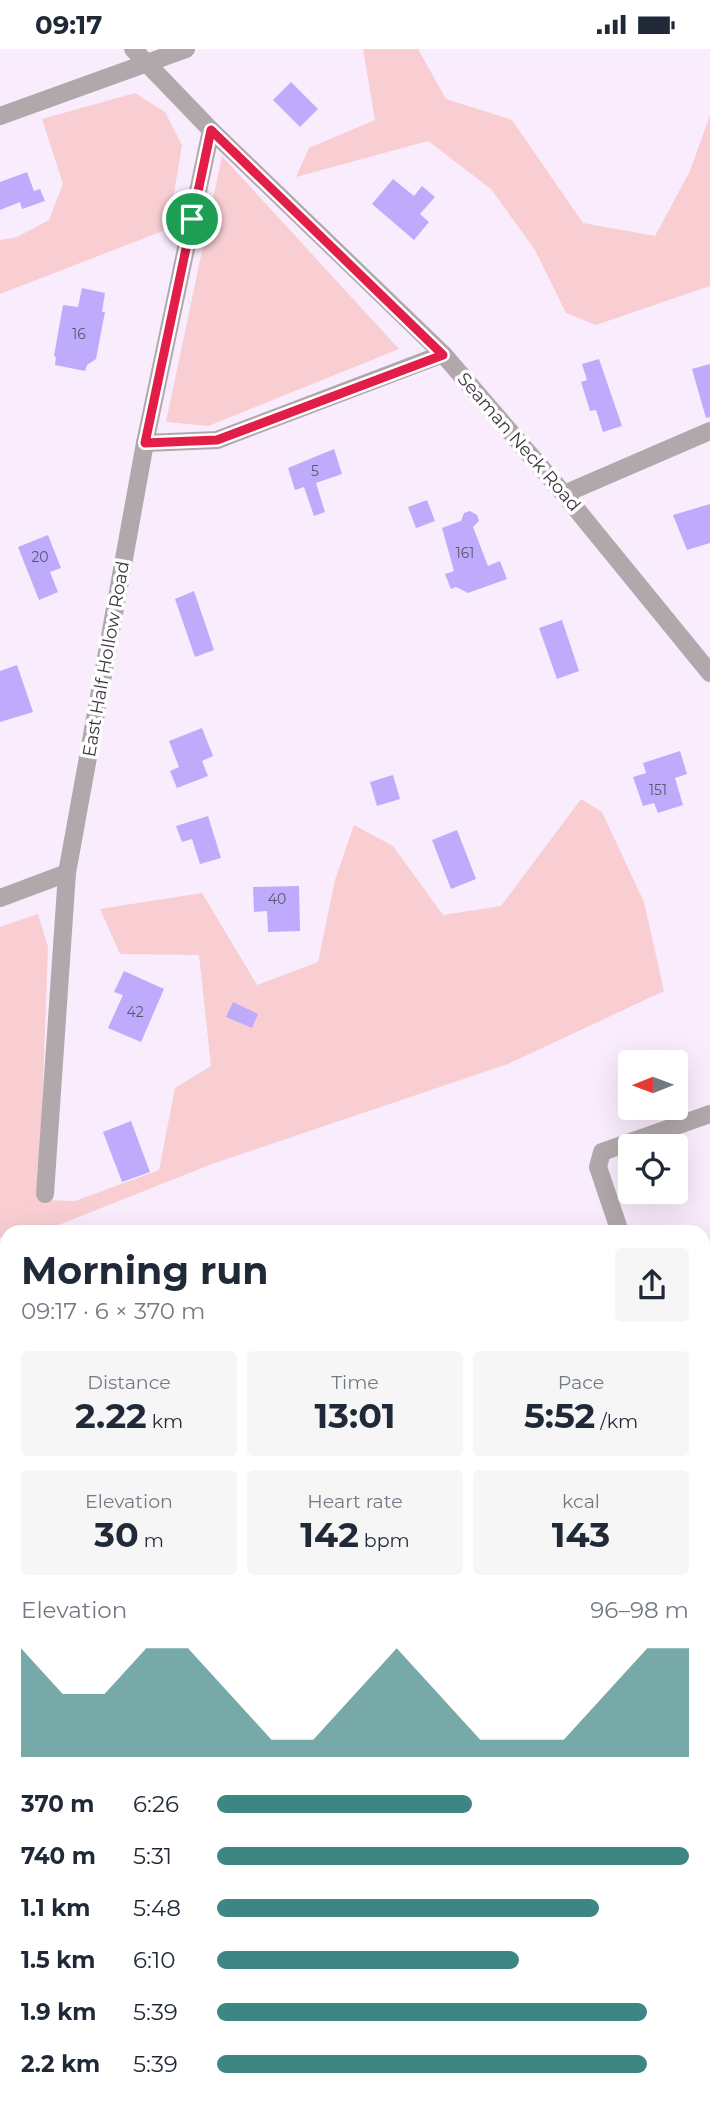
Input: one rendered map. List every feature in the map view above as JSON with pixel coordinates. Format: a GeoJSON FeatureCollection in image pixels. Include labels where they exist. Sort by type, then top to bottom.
{"type":"FeatureCollection","features":[{"type":"Feature","properties":{"kind":"street","name":"Seaman Neck Road"},"geometry":{"type":"LineString","coordinates":[[133,49],[211,130],[443,355],[564,494],[710,673]]}},
{"type":"Feature","properties":{"kind":"street"},"geometry":{"type":"LineString","coordinates":[[0,116],[186,49]]}},
{"type":"Feature","properties":{"kind":"street","name":"East Half Hollow Road"},"geometry":{"type":"LineString","coordinates":[[45,1194],[67,873],[145,443],[211,130]]}},
{"type":"Feature","properties":{"kind":"street"},"geometry":{"type":"LineString","coordinates":[[145,443],[217,440],[443,355]]}},
{"type":"Feature","properties":{"kind":"street"},"geometry":{"type":"LineString","coordinates":[[564,494],[710,431]]}},
{"type":"Feature","properties":{"kind":"street"},"geometry":{"type":"LineString","coordinates":[[0,898],[67,873]]}},
{"type":"Feature","properties":{"kind":"street"},"geometry":{"type":"LineString","coordinates":[[618,1225],[598,1167],[603,1152],[710,1114]]}},
{"type":"Feature","properties":{"kind":"shaded area"},"geometry":{"type":"Polygon","coordinates":[[[363,49],[418,49],[446,99],[512,120],[583,223],[655,236],[690,171],[710,115],[710,286],[596,325],[566,313],[535,250],[491,189],[428,141],[296,177],[309,148],[375,120],[363,49]]]}},
{"type":"Feature","properties":{"kind":"shaded area"},"geometry":{"type":"Polygon","coordinates":[[[135,93],[165,112],[182,145],[168,229],[0,294],[0,240],[17,237],[49,220],[63,184],[42,119],[135,93]]]}},
{"type":"Feature","properties":{"kind":"shaded area"},"geometry":{"type":"Polygon","coordinates":[[[222,156],[399,349],[208,426],[166,422],[222,156]]]}},
{"type":"Feature","properties":{"kind":"shaded area"},"geometry":{"type":"Polygon","coordinates":[[[581,799],[602,812],[644,902],[664,991],[508,1064],[212,1164],[59,1225],[0,1225],[0,927],[38,914],[48,947],[39,1200],[75,1201],[159,1170],[175,1088],[211,1066],[199,955],[120,954],[100,909],[202,893],[257,985],[318,962],[335,880],[354,825],[393,846],[443,915],[501,906],[581,799]]]}},
{"type":"Feature","properties":{"kind":"building"},"geometry":{"type":"Polygon","coordinates":[[[291,82],[318,109],[300,127],[273,100],[291,82]]]}},
{"type":"Feature","properties":{"kind":"building"},"geometry":{"type":"Polygon","coordinates":[[[27,172],[34,191],[40,189],[45,201],[22,209],[20,202],[0,210],[0,182],[27,172]]]}},
{"type":"Feature","properties":{"kind":"building"},"geometry":{"type":"Polygon","coordinates":[[[393,179],[414,196],[422,186],[435,197],[420,214],[429,222],[414,240],[372,204],[393,179]]]}},
{"type":"Feature","properties":{"kind":"building"},"geometry":{"type":"Polygon","coordinates":[[[82,288],[105,293],[102,312],[105,312],[96,359],[87,365],[85,371],[55,365],[54,356],[63,305],[78,307],[82,288]]]}},
{"type":"Feature","properties":{"kind":"building"},"geometry":{"type":"Polygon","coordinates":[[[599,359],[622,426],[603,432],[596,410],[590,411],[581,382],[587,380],[582,364],[599,359]]]}},
{"type":"Feature","properties":{"kind":"building"},"geometry":{"type":"Polygon","coordinates":[[[710,364],[710,417],[706,418],[692,369],[710,364]]]}},
{"type":"Feature","properties":{"kind":"building"},"geometry":{"type":"Polygon","coordinates":[[[334,449],[342,474],[316,483],[325,512],[314,516],[304,487],[295,490],[288,468],[334,449]]]}},
{"type":"Feature","properties":{"kind":"building"},"geometry":{"type":"Polygon","coordinates":[[[427,500],[435,521],[416,528],[408,507],[427,500]]]}},
{"type":"Feature","properties":{"kind":"building"},"geometry":{"type":"Polygon","coordinates":[[[710,504],[710,543],[687,550],[673,515],[710,504]]]}},
{"type":"Feature","properties":{"kind":"building"},"geometry":{"type":"Polygon","coordinates":[[[470,511],[477,515],[479,521],[473,527],[488,566],[500,561],[507,579],[468,593],[456,587],[451,589],[445,574],[454,571],[442,528],[461,521],[464,513],[470,511]]]}},
{"type":"Feature","properties":{"kind":"building"},"geometry":{"type":"Polygon","coordinates":[[[48,535],[61,568],[50,572],[58,592],[39,600],[18,547],[48,535]]]}},
{"type":"Feature","properties":{"kind":"building"},"geometry":{"type":"Polygon","coordinates":[[[194,591],[214,650],[195,657],[175,599],[194,591]]]}},
{"type":"Feature","properties":{"kind":"building"},"geometry":{"type":"Polygon","coordinates":[[[562,620],[579,671],[557,679],[539,628],[562,620]]]}},
{"type":"Feature","properties":{"kind":"building"},"geometry":{"type":"Polygon","coordinates":[[[17,665],[33,712],[0,722],[0,671],[17,665]]]}},
{"type":"Feature","properties":{"kind":"building"},"geometry":{"type":"Polygon","coordinates":[[[202,728],[213,756],[202,761],[208,776],[177,788],[170,771],[179,767],[169,741],[202,728]]]}},
{"type":"Feature","properties":{"kind":"building"},"geometry":{"type":"Polygon","coordinates":[[[680,751],[687,774],[675,778],[683,805],[658,813],[654,803],[643,806],[633,777],[646,773],[643,763],[680,751]]]}},
{"type":"Feature","properties":{"kind":"building"},"geometry":{"type":"Polygon","coordinates":[[[393,775],[400,799],[377,806],[370,782],[393,775]]]}},
{"type":"Feature","properties":{"kind":"building"},"geometry":{"type":"Polygon","coordinates":[[[208,816],[221,858],[200,864],[192,839],[182,842],[176,826],[208,816]]]}},
{"type":"Feature","properties":{"kind":"building"},"geometry":{"type":"Polygon","coordinates":[[[457,830],[476,879],[451,889],[432,840],[457,830]]]}},
{"type":"Feature","properties":{"kind":"building"},"geometry":{"type":"Polygon","coordinates":[[[299,886],[300,931],[268,932],[267,911],[254,912],[253,887],[299,886]]]}},
{"type":"Feature","properties":{"kind":"building"},"geometry":{"type":"Polygon","coordinates":[[[124,971],[164,989],[141,1042],[108,1028],[123,995],[114,992],[124,971]]]}},
{"type":"Feature","properties":{"kind":"building"},"geometry":{"type":"Polygon","coordinates":[[[233,1002],[258,1014],[252,1028],[226,1017],[233,1002]]]}},
{"type":"Feature","properties":{"kind":"building"},"geometry":{"type":"Polygon","coordinates":[[[131,1121],[150,1172],[122,1182],[103,1132],[131,1121]]]}},
{"type":"Feature","properties":{"kind":"route"},"geometry":{"type":"LineString","coordinates":[[211,130],[443,355],[217,440],[145,443],[192,219],[211,130]]}}]}
